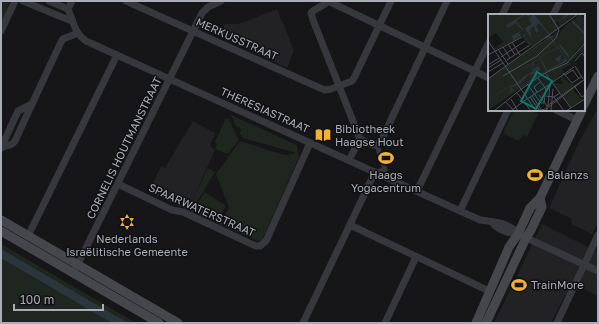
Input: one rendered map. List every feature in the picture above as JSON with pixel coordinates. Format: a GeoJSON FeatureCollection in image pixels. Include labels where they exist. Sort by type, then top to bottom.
{"type":"FeatureCollection","features":[{"type":"Feature","properties":{"kind":"main road"},"geometry":{"type":"LineString","coordinates":[[585,103],[598,76]]}},
{"type":"Feature","properties":{"kind":"main road"},"geometry":{"type":"LineString","coordinates":[[476,323],[509,247],[531,230],[542,207],[540,198],[582,111]]}},
{"type":"Feature","properties":{"kind":"main road"},"geometry":{"type":"LineString","coordinates":[[1,220],[178,323]]}},
{"type":"Feature","properties":{"kind":"main road"},"geometry":{"type":"LineString","coordinates":[[1,231],[159,323]]}},
{"type":"Feature","properties":{"kind":"main road"},"geometry":{"type":"LineString","coordinates":[[486,323],[522,236]]}},
{"type":"Feature","properties":{"kind":"street"},"geometry":{"type":"LineString","coordinates":[[1,31],[15,1]]}},
{"type":"Feature","properties":{"kind":"street"},"geometry":{"type":"LineString","coordinates":[[23,1],[69,20],[72,19]]}},
{"type":"Feature","properties":{"kind":"street"},"geometry":{"type":"LineString","coordinates":[[1,148],[18,111],[32,104],[61,42],[64,39],[78,33],[68,9],[50,1]]}},
{"type":"Feature","properties":{"kind":"street"},"geometry":{"type":"LineString","coordinates":[[68,9],[72,1]]}},
{"type":"Feature","properties":{"kind":"street","name":"MERKUSSTRAAT"},"geometry":{"type":"LineString","coordinates":[[126,1],[320,88],[328,90],[339,86]]}},
{"type":"Feature","properties":{"kind":"street","name":"CORNELIS HOUTMANSTRAAT"},"geometry":{"type":"LineString","coordinates":[[73,274],[204,9],[221,1]]}},
{"type":"Feature","properties":{"kind":"street"},"geometry":{"type":"LineString","coordinates":[[377,145],[373,145],[360,138],[311,13],[325,5],[328,1],[488,77]]}},
{"type":"Feature","properties":{"kind":"street"},"geometry":{"type":"LineString","coordinates":[[339,86],[352,81],[354,78],[391,1]]}},
{"type":"Feature","properties":{"kind":"street"},"geometry":{"type":"LineString","coordinates":[[377,145],[381,141],[447,1]]}},
{"type":"Feature","properties":{"kind":"street"},"geometry":{"type":"LineString","coordinates":[[502,14],[508,1]]}},
{"type":"Feature","properties":{"kind":"street"},"geometry":{"type":"LineString","coordinates":[[554,14],[560,1]]}},
{"type":"Feature","properties":{"kind":"street","name":"THERESIASTRAAT"},"geometry":{"type":"LineString","coordinates":[[78,33],[80,37],[86,41],[480,220],[492,222],[494,226],[512,234],[522,236],[598,271]]}},
{"type":"Feature","properties":{"kind":"street"},"geometry":{"type":"LineString","coordinates":[[417,191],[488,44]]}},
{"type":"Feature","properties":{"kind":"street"},"geometry":{"type":"LineString","coordinates":[[28,236],[118,55]]}},
{"type":"Feature","properties":{"kind":"street"},"geometry":{"type":"LineString","coordinates":[[460,211],[508,111]]}},
{"type":"Feature","properties":{"kind":"street"},"geometry":{"type":"LineString","coordinates":[[558,111],[577,120]]}},
{"type":"Feature","properties":{"kind":"street"},"geometry":{"type":"LineString","coordinates":[[349,160],[360,138]]}},
{"type":"Feature","properties":{"kind":"street","name":"SPAARWATERSTRAAT"},"geometry":{"type":"LineString","coordinates":[[118,184],[172,210],[183,212],[256,246],[260,246],[266,241],[310,143]]}},
{"type":"Feature","properties":{"kind":"street"},"geometry":{"type":"LineString","coordinates":[[303,323],[375,172],[385,170],[377,145]]}},
{"type":"Feature","properties":{"kind":"street"},"geometry":{"type":"LineString","coordinates":[[350,225],[490,291]]}},
{"type":"Feature","properties":{"kind":"street"},"geometry":{"type":"LineString","coordinates":[[556,323],[598,235]]}},
{"type":"Feature","properties":{"kind":"street"},"geometry":{"type":"LineString","coordinates":[[385,323],[416,257]]}},
{"type":"Feature","properties":{"kind":"shaded area"},"geometry":{"type":"Polygon","coordinates":[[[1,1],[10,1],[1,25],[1,1]]]}},
{"type":"Feature","properties":{"kind":"shaded area"},"geometry":{"type":"Polygon","coordinates":[[[277,9],[294,50],[287,68],[220,36],[225,24],[239,24],[277,9]]]}},
{"type":"Feature","properties":{"kind":"shaded area"},"geometry":{"type":"Polygon","coordinates":[[[598,108],[598,223],[592,234],[571,224],[572,219],[549,208],[579,142],[598,108]]]}},
{"type":"Feature","properties":{"kind":"shaded area"},"geometry":{"type":"Polygon","coordinates":[[[514,111],[531,111],[538,114],[527,137],[523,135],[519,141],[503,133],[514,111]]]}},
{"type":"Feature","properties":{"kind":"shaded area"},"geometry":{"type":"Polygon","coordinates":[[[231,115],[297,145],[299,157],[262,240],[257,241],[188,210],[208,168],[215,172],[197,202],[222,218],[221,220],[235,226],[223,219],[229,208],[216,174],[240,141],[284,155],[294,154],[295,152],[243,138],[239,132],[242,130],[235,125],[231,115]]]}},
{"type":"Feature","properties":{"kind":"shaded area"},"geometry":{"type":"Polygon","coordinates":[[[228,118],[239,140],[228,154],[215,149],[217,144],[215,142],[225,120],[228,118]]]}},
{"type":"Feature","properties":{"kind":"shaded area"},"geometry":{"type":"Polygon","coordinates":[[[193,121],[215,133],[210,146],[215,150],[188,210],[149,192],[161,166],[165,168],[193,121]]]}},
{"type":"Feature","properties":{"kind":"shaded area"},"geometry":{"type":"Polygon","coordinates":[[[205,192],[226,206],[220,216],[198,202],[205,192]]]}},
{"type":"Feature","properties":{"kind":"shaded area"},"geometry":{"type":"Polygon","coordinates":[[[542,224],[598,252],[598,296],[580,287],[565,295],[551,323],[494,323],[542,224]]]}},
{"type":"Feature","properties":{"kind":"shaded area"},"geometry":{"type":"Polygon","coordinates":[[[1,244],[136,323],[1,323],[1,244]]]}},
{"type":"Feature","properties":{"kind":"shaded area"},"geometry":{"type":"Polygon","coordinates":[[[1,249],[128,323],[112,323],[1,258],[1,249]]]}},
{"type":"Feature","properties":{"kind":"place","name":"Bibliotheek Haagse Hout"},"geometry":{"type":"Point","coordinates":[323,135]}},
{"type":"Feature","properties":{"kind":"place","name":"Haags Yogacentrum"},"geometry":{"type":"Point","coordinates":[386,158]}},
{"type":"Feature","properties":{"kind":"place","name":"Balanzs"},"geometry":{"type":"Point","coordinates":[535,175]}},
{"type":"Feature","properties":{"kind":"place","name":"Nederlands Israëlitische Gemeente"},"geometry":{"type":"Point","coordinates":[127,222]}},
{"type":"Feature","properties":{"kind":"place","name":"TrainMore"},"geometry":{"type":"Point","coordinates":[519,285]}}]}
